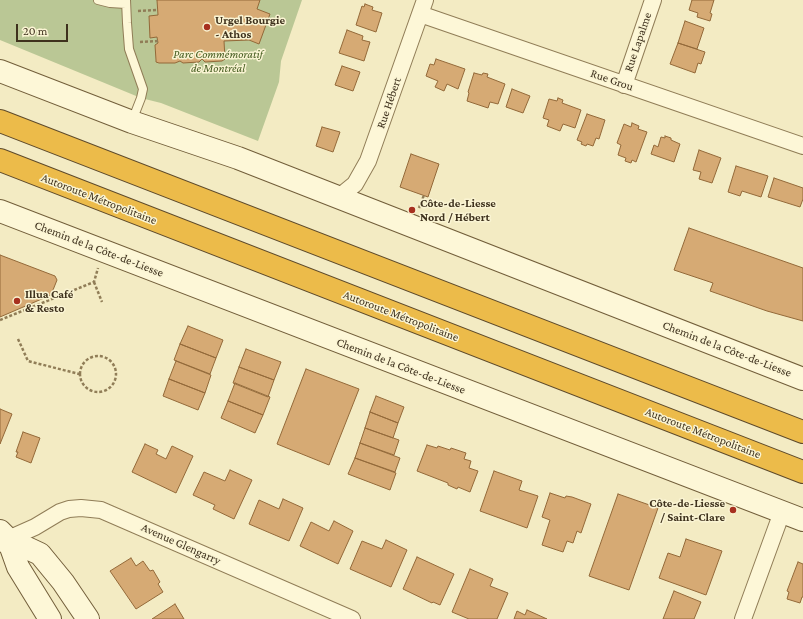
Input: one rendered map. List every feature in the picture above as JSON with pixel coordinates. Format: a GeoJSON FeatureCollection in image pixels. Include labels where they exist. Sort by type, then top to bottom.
{"type":"FeatureCollection","features":[{"type":"Feature","properties":{"kind":"highway"},"geometry":{"type":"LineString","coordinates":[[0,121],[803,432]]}},
{"type":"Feature","properties":{"kind":"highway","name":"Autoroute Métropolitaine"},"geometry":{"type":"LineString","coordinates":[[0,160],[803,472]]}},
{"type":"Feature","properties":{"kind":"main road","name":"Chemin de la Côte-de-Liesse"},"geometry":{"type":"LineString","coordinates":[[2,73],[132,122],[238,158],[803,379]]}},
{"type":"Feature","properties":{"kind":"main road","name":"Chemin de la Côte-de-Liesse"},"geometry":{"type":"LineString","coordinates":[[0,211],[803,520]]}},
{"type":"Feature","properties":{"kind":"main road"},"geometry":{"type":"LineString","coordinates":[[2,539],[50,619]]}},
{"type":"Feature","properties":{"kind":"main road"},"geometry":{"type":"LineString","coordinates":[[2,539],[40,554],[63,582],[88,619]]}},
{"type":"Feature","properties":{"kind":"street","name":"Rue Lapalme"},"geometry":{"type":"LineString","coordinates":[[624,85],[653,0]]}},
{"type":"Feature","properties":{"kind":"street","name":"Rue Grou"},"geometry":{"type":"LineString","coordinates":[[423,7],[624,85],[803,146]]}},
{"type":"Feature","properties":{"kind":"street","name":"Rue Hébert"},"geometry":{"type":"LineString","coordinates":[[339,197],[355,184],[368,161],[423,7]]}},
{"type":"Feature","properties":{"kind":"street","name":"Avenue Glengarry"},"geometry":{"type":"LineString","coordinates":[[2,539],[35,527],[52,516],[69,509],[81,508],[102,510],[352,619]]}},
{"type":"Feature","properties":{"kind":"street"},"geometry":{"type":"LineString","coordinates":[[743,619],[782,512]]}},
{"type":"Feature","properties":{"kind":"lane"},"geometry":{"type":"LineString","coordinates":[[98,0],[110,3],[126,2],[129,49],[143,89],[132,122]]}},
{"type":"Feature","properties":{"kind":"path"},"geometry":{"type":"LineString","coordinates":[[140,11],[158,10]]}},
{"type":"Feature","properties":{"kind":"path"},"geometry":{"type":"LineString","coordinates":[[142,41],[158,40]]}},
{"type":"Feature","properties":{"kind":"path"},"geometry":{"type":"LineString","coordinates":[[417,212],[424,196]]}},
{"type":"Feature","properties":{"kind":"path"},"geometry":{"type":"LineString","coordinates":[[99,266],[94,282],[102,302]]}},
{"type":"Feature","properties":{"kind":"path"},"geometry":{"type":"LineString","coordinates":[[0,320],[94,282]]}},
{"type":"Feature","properties":{"kind":"path"},"geometry":{"type":"LineString","coordinates":[[18,339],[28,361],[79,374]]}},
{"type":"Feature","properties":{"kind":"path"},"geometry":{"type":"LineString","coordinates":[[92,356],[98,356],[109,360],[113,364],[116,375],[111,386],[106,390],[94,392],[83,386],[79,374],[80,368],[87,359],[92,356]]}},
{"type":"Feature","properties":{"kind":"green space","name":"Parc Commémoratif de Montréal"},"geometry":{"type":"Polygon","coordinates":[[[0,0],[302,0],[281,61],[279,82],[258,141],[161,103],[141,98],[0,40],[0,0]]]}},
{"type":"Feature","properties":{"kind":"building","name":"Urgel Bourgie - Athos"},"geometry":{"type":"Polygon","coordinates":[[[157,0],[260,0],[257,9],[270,14],[259,44],[249,40],[224,41],[225,59],[222,61],[205,62],[202,59],[199,62],[183,63],[180,61],[175,63],[159,63],[156,62],[155,45],[158,43],[157,37],[150,38],[149,16],[158,15],[157,0]]]}},
{"type":"Feature","properties":{"kind":"building"},"geometry":{"type":"Polygon","coordinates":[[[692,0],[714,0],[710,13],[712,14],[710,21],[697,17],[698,13],[689,10],[692,0]]]}},
{"type":"Feature","properties":{"kind":"building"},"geometry":{"type":"Polygon","coordinates":[[[365,4],[373,7],[372,10],[382,13],[376,32],[356,25],[362,6],[364,7],[365,4]]]}},
{"type":"Feature","properties":{"kind":"building"},"geometry":{"type":"Polygon","coordinates":[[[685,21],[704,28],[697,49],[678,43],[685,21]]]}},
{"type":"Feature","properties":{"kind":"building"},"geometry":{"type":"Polygon","coordinates":[[[347,30],[363,36],[362,40],[370,42],[364,61],[339,53],[347,30]]]}},
{"type":"Feature","properties":{"kind":"building"},"geometry":{"type":"Polygon","coordinates":[[[678,43],[705,52],[701,64],[698,63],[695,73],[670,64],[678,43]]]}},
{"type":"Feature","properties":{"kind":"building"},"geometry":{"type":"Polygon","coordinates":[[[436,59],[465,69],[458,89],[447,84],[444,91],[435,87],[438,81],[426,76],[430,64],[434,65],[436,59]]]}},
{"type":"Feature","properties":{"kind":"building"},"geometry":{"type":"Polygon","coordinates":[[[342,66],[360,72],[353,91],[335,85],[342,66]]]}},
{"type":"Feature","properties":{"kind":"building"},"geometry":{"type":"Polygon","coordinates":[[[474,73],[482,75],[483,73],[488,74],[487,77],[505,84],[498,104],[490,102],[488,108],[467,101],[468,92],[474,73]]]}},
{"type":"Feature","properties":{"kind":"building"},"geometry":{"type":"Polygon","coordinates":[[[512,89],[530,96],[523,113],[506,107],[512,89]]]}},
{"type":"Feature","properties":{"kind":"building"},"geometry":{"type":"Polygon","coordinates":[[[558,98],[563,100],[562,103],[581,110],[575,128],[563,124],[560,131],[547,126],[549,120],[543,118],[549,99],[557,101],[558,98]]]}},
{"type":"Feature","properties":{"kind":"building"},"geometry":{"type":"Polygon","coordinates":[[[587,114],[605,120],[599,139],[596,138],[593,146],[587,144],[586,146],[577,140],[587,114]]]}},
{"type":"Feature","properties":{"kind":"building"},"geometry":{"type":"Polygon","coordinates":[[[632,123],[639,126],[638,129],[647,132],[636,162],[632,160],[631,163],[625,161],[626,158],[618,155],[621,145],[617,143],[624,124],[631,127],[632,123]]]}},
{"type":"Feature","properties":{"kind":"building"},"geometry":{"type":"Polygon","coordinates":[[[322,127],[340,132],[333,152],[316,146],[322,127]]]}},
{"type":"Feature","properties":{"kind":"building"},"geometry":{"type":"Polygon","coordinates":[[[665,136],[680,144],[674,162],[651,154],[654,145],[658,147],[661,137],[665,138],[665,136]]]}},
{"type":"Feature","properties":{"kind":"building"},"geometry":{"type":"Polygon","coordinates":[[[699,150],[721,158],[712,183],[699,179],[701,172],[693,170],[699,150]]]}},
{"type":"Feature","properties":{"kind":"building"},"geometry":{"type":"Polygon","coordinates":[[[411,154],[439,164],[428,197],[400,187],[411,154]]]}},
{"type":"Feature","properties":{"kind":"building"},"geometry":{"type":"Polygon","coordinates":[[[736,166],[768,176],[761,197],[742,191],[740,196],[728,192],[736,166]]]}},
{"type":"Feature","properties":{"kind":"building"},"geometry":{"type":"Polygon","coordinates":[[[774,178],[803,188],[803,199],[800,207],[768,197],[774,178]]]}},
{"type":"Feature","properties":{"kind":"building"},"geometry":{"type":"Polygon","coordinates":[[[689,228],[803,268],[803,321],[767,311],[710,291],[713,283],[674,270],[689,228]]]}},
{"type":"Feature","properties":{"kind":"building"},"geometry":{"type":"Polygon","coordinates":[[[0,255],[55,276],[57,280],[51,295],[0,317],[0,255]]]}},
{"type":"Feature","properties":{"kind":"building"},"geometry":{"type":"Polygon","coordinates":[[[188,326],[223,340],[216,358],[180,344],[188,326]]]}},
{"type":"Feature","properties":{"kind":"building"},"geometry":{"type":"Polygon","coordinates":[[[180,344],[216,358],[210,374],[174,360],[180,344]]]}},
{"type":"Feature","properties":{"kind":"building"},"geometry":{"type":"Polygon","coordinates":[[[246,349],[281,362],[274,380],[239,367],[246,349]]]}},
{"type":"Feature","properties":{"kind":"building"},"geometry":{"type":"Polygon","coordinates":[[[176,361],[211,375],[205,393],[169,379],[176,361]]]}},
{"type":"Feature","properties":{"kind":"building"},"geometry":{"type":"Polygon","coordinates":[[[239,367],[274,380],[268,397],[233,383],[239,367]]]}},
{"type":"Feature","properties":{"kind":"building"},"geometry":{"type":"Polygon","coordinates":[[[306,369],[359,389],[329,465],[277,444],[306,369]]]}},
{"type":"Feature","properties":{"kind":"building"},"geometry":{"type":"Polygon","coordinates":[[[169,379],[205,393],[198,410],[163,396],[169,379]]]}},
{"type":"Feature","properties":{"kind":"building"},"geometry":{"type":"Polygon","coordinates":[[[235,383],[270,397],[263,415],[228,401],[235,383]]]}},
{"type":"Feature","properties":{"kind":"building"},"geometry":{"type":"Polygon","coordinates":[[[376,396],[404,407],[398,423],[370,412],[376,396]]]}},
{"type":"Feature","properties":{"kind":"building"},"geometry":{"type":"Polygon","coordinates":[[[228,401],[263,415],[255,433],[221,418],[228,401]]]}},
{"type":"Feature","properties":{"kind":"building"},"geometry":{"type":"Polygon","coordinates":[[[0,409],[12,414],[0,444],[0,409]]]}},
{"type":"Feature","properties":{"kind":"building"},"geometry":{"type":"Polygon","coordinates":[[[370,412],[398,423],[393,438],[365,428],[370,412]]]}},
{"type":"Feature","properties":{"kind":"building"},"geometry":{"type":"Polygon","coordinates":[[[365,428],[399,440],[394,455],[360,443],[365,428]]]}},
{"type":"Feature","properties":{"kind":"building"},"geometry":{"type":"Polygon","coordinates":[[[23,432],[40,438],[31,463],[16,457],[18,452],[16,452],[23,432]]]}},
{"type":"Feature","properties":{"kind":"building"},"geometry":{"type":"Polygon","coordinates":[[[360,443],[400,458],[395,472],[355,458],[360,443]]]}},
{"type":"Feature","properties":{"kind":"building"},"geometry":{"type":"Polygon","coordinates":[[[145,444],[158,450],[156,454],[166,459],[172,446],[193,456],[176,493],[132,472],[145,444]]]}},
{"type":"Feature","properties":{"kind":"building"},"geometry":{"type":"Polygon","coordinates":[[[427,445],[437,448],[438,446],[450,450],[451,448],[466,453],[464,459],[471,461],[469,468],[478,471],[470,492],[458,487],[457,489],[448,485],[448,483],[417,471],[427,445]]]}},
{"type":"Feature","properties":{"kind":"building"},"geometry":{"type":"Polygon","coordinates":[[[355,458],[396,473],[390,490],[348,474],[355,458]]]}},
{"type":"Feature","properties":{"kind":"building"},"geometry":{"type":"Polygon","coordinates":[[[230,470],[252,480],[234,519],[213,509],[215,505],[193,495],[204,472],[225,481],[230,470]]]}},
{"type":"Feature","properties":{"kind":"building"},"geometry":{"type":"Polygon","coordinates":[[[494,471],[522,481],[519,490],[538,496],[527,528],[480,511],[494,471]]]}},
{"type":"Feature","properties":{"kind":"building"},"geometry":{"type":"Polygon","coordinates":[[[550,493],[565,498],[566,496],[572,497],[591,504],[581,533],[577,531],[573,543],[567,541],[563,552],[542,545],[550,520],[542,517],[550,493]]]}},
{"type":"Feature","properties":{"kind":"building"},"geometry":{"type":"Polygon","coordinates":[[[618,494],[658,508],[629,590],[589,576],[618,494]]]}},
{"type":"Feature","properties":{"kind":"building"},"geometry":{"type":"Polygon","coordinates":[[[283,499],[303,508],[289,541],[249,524],[259,500],[279,509],[283,499]]]}},
{"type":"Feature","properties":{"kind":"building"},"geometry":{"type":"Polygon","coordinates":[[[334,521],[353,531],[338,564],[300,546],[311,522],[329,531],[334,521]]]}},
{"type":"Feature","properties":{"kind":"building"},"geometry":{"type":"Polygon","coordinates":[[[686,539],[722,551],[706,595],[659,578],[668,553],[680,557],[686,539]]]}},
{"type":"Feature","properties":{"kind":"building"},"geometry":{"type":"Polygon","coordinates":[[[386,540],[407,550],[391,587],[350,569],[362,541],[382,549],[386,540]]]}},
{"type":"Feature","properties":{"kind":"building"},"geometry":{"type":"Polygon","coordinates":[[[417,557],[454,574],[440,605],[433,602],[432,603],[403,589],[417,557]]]}},
{"type":"Feature","properties":{"kind":"building"},"geometry":{"type":"Polygon","coordinates":[[[131,558],[136,566],[143,561],[150,571],[153,570],[160,582],[158,584],[163,592],[136,609],[110,571],[131,558]]]}},
{"type":"Feature","properties":{"kind":"building"},"geometry":{"type":"Polygon","coordinates":[[[798,562],[803,564],[803,597],[800,603],[787,599],[789,592],[787,591],[798,562]]]}},
{"type":"Feature","properties":{"kind":"building"},"geometry":{"type":"Polygon","coordinates":[[[470,569],[493,579],[490,586],[508,593],[497,619],[469,619],[452,612],[470,569]]]}},
{"type":"Feature","properties":{"kind":"building"},"geometry":{"type":"Polygon","coordinates":[[[674,591],[701,602],[694,619],[663,619],[674,591]]]}},
{"type":"Feature","properties":{"kind":"building"},"geometry":{"type":"Polygon","coordinates":[[[175,604],[184,619],[152,619],[175,604]]]}},
{"type":"Feature","properties":{"kind":"building"},"geometry":{"type":"Polygon","coordinates":[[[527,610],[547,619],[514,619],[517,611],[525,615],[527,610]]]}},
{"type":"Feature","properties":{"kind":"place","name":"Urgel Bourgie - Athos"},"geometry":{"type":"Point","coordinates":[207,27]}},
{"type":"Feature","properties":{"kind":"place","name":"Côte-de-Liesse Nord / Hébert"},"geometry":{"type":"Point","coordinates":[412,210]}},
{"type":"Feature","properties":{"kind":"place","name":"Illua Café & Resto"},"geometry":{"type":"Point","coordinates":[17,301]}},
{"type":"Feature","properties":{"kind":"place","name":"Côte-de-Liesse / Saint-Clare"},"geometry":{"type":"Point","coordinates":[733,510]}}]}
